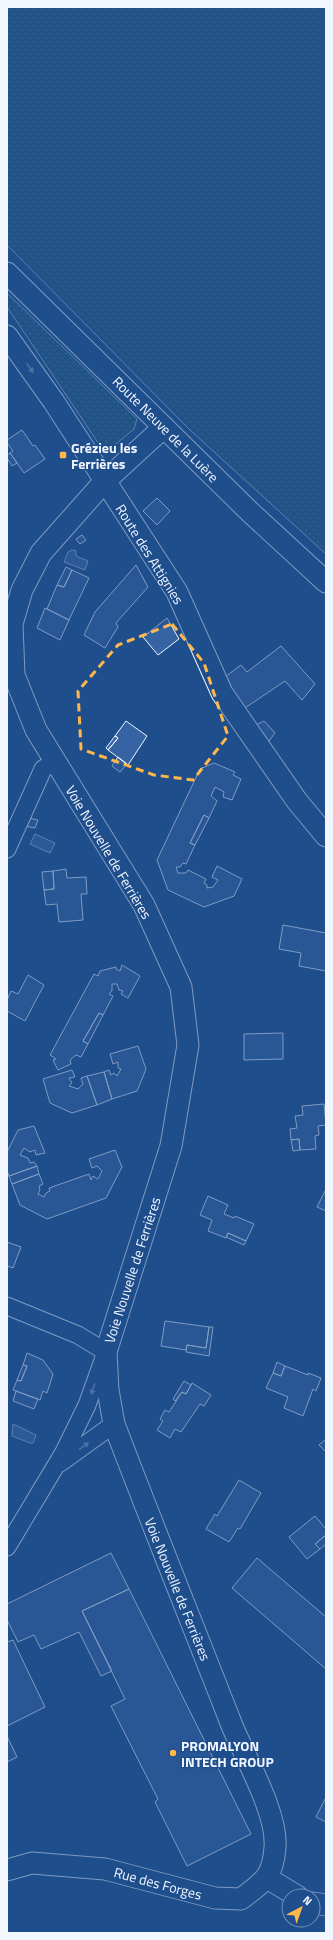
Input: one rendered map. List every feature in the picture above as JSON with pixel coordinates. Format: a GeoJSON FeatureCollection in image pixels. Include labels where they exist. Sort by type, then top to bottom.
{"type":"FeatureCollection","features":[{"type":"Feature","properties":{"kind":"street","name":"Route Neuve de la Luère"},"geometry":{"type":"LineString","coordinates":[[7,273],[250,512],[326,582]]}},
{"type":"Feature","properties":{"kind":"street","name":"Route des Attignies"},"geometry":{"type":"LineString","coordinates":[[7,336],[54,402],[176,592],[222,693],[297,801],[326,836]]}},
{"type":"Feature","properties":{"kind":"street","name":"Voie Nouvelle de Ferrières"},"geometry":{"type":"LineString","coordinates":[[164,427],[104,482],[41,553],[22,590],[12,624],[14,675],[36,730],[147,912],[181,987],[188,1044],[171,1146],[106,1352],[108,1390],[114,1424],[232,1725],[272,1816],[276,1846],[271,1869],[267,1878]]}},
{"type":"Feature","properties":{"kind":"street"},"geometry":{"type":"LineString","coordinates":[[7,850],[43,769],[55,761]]}},
{"type":"Feature","properties":{"kind":"street"},"geometry":{"type":"LineString","coordinates":[[7,1306],[78,1335],[106,1352],[87,1405],[55,1467],[7,1547]]}},
{"type":"Feature","properties":{"kind":"street"},"geometry":{"type":"LineString","coordinates":[[55,1467],[114,1424]]}},
{"type":"Feature","properties":{"kind":"street","name":"Rue des Forges"},"geometry":{"type":"LineString","coordinates":[[7,1870],[32,1863],[105,1869],[215,1898],[241,1900],[267,1878]]}},
{"type":"Feature","properties":{"kind":"street"},"geometry":{"type":"LineString","coordinates":[[267,1878],[284,1888]]}},
{"type":"Feature","properties":{"kind":"highlighted area"},"geometry":{"type":"Polygon","coordinates":[[[172,624],[204,663],[228,736],[193,780],[154,775],[81,749],[78,691],[118,645],[172,624]]]}},
{"type":"Feature","properties":{"kind":"shaded area"},"geometry":{"type":"Polygon","coordinates":[[[7,7],[326,7],[326,554],[190,430],[7,245],[7,7]]]}},
{"type":"Feature","properties":{"kind":"shaded area"},"geometry":{"type":"Polygon","coordinates":[[[7,293],[137,419],[134,429],[105,453],[7,307],[7,293]]]}},
{"type":"Feature","properties":{"kind":"shaded area"},"geometry":{"type":"Polygon","coordinates":[[[72,550],[76,551],[76,556],[88,561],[85,570],[64,562],[68,552],[72,550]]]}},
{"type":"Feature","properties":{"kind":"shaded area"},"geometry":{"type":"Polygon","coordinates":[[[35,834],[55,843],[50,853],[30,844],[35,834]]]}},
{"type":"Feature","properties":{"kind":"shaded area"},"geometry":{"type":"Polygon","coordinates":[[[13,1424],[36,1435],[33,1443],[12,1436],[13,1424]]]}},
{"type":"Feature","properties":{"kind":"building"},"geometry":{"type":"Polygon","coordinates":[[[22,430],[33,446],[35,445],[45,459],[24,473],[10,453],[13,451],[7,443],[7,440],[22,430]]]}},
{"type":"Feature","properties":{"kind":"building"},"geometry":{"type":"Polygon","coordinates":[[[10,453],[17,463],[12,466],[7,458],[7,455],[10,453]]]}},
{"type":"Feature","properties":{"kind":"building"},"geometry":{"type":"Polygon","coordinates":[[[157,498],[170,511],[157,525],[143,511],[157,498]]]}},
{"type":"Feature","properties":{"kind":"building"},"geometry":{"type":"Polygon","coordinates":[[[82,535],[86,540],[80,544],[76,539],[82,535]]]}},
{"type":"Feature","properties":{"kind":"building"},"geometry":{"type":"Polygon","coordinates":[[[136,565],[148,587],[116,623],[118,627],[105,648],[84,635],[95,612],[136,565]]]}},
{"type":"Feature","properties":{"kind":"building"},"geometry":{"type":"Polygon","coordinates":[[[66,567],[72,570],[64,587],[57,585],[66,567]]]}},
{"type":"Feature","properties":{"kind":"building"},"geometry":{"type":"Polygon","coordinates":[[[72,570],[89,578],[69,620],[47,609],[57,585],[64,587],[72,570]]]}},
{"type":"Feature","properties":{"kind":"building"},"geometry":{"type":"Polygon","coordinates":[[[45,608],[69,620],[60,640],[37,628],[45,608]]]}},
{"type":"Feature","properties":{"kind":"building"},"geometry":{"type":"Polygon","coordinates":[[[167,618],[179,639],[158,655],[143,637],[167,618]]]}},
{"type":"Feature","properties":{"kind":"building"},"geometry":{"type":"Polygon","coordinates":[[[281,646],[315,684],[302,700],[285,681],[242,710],[225,677],[241,665],[247,672],[281,646]]]}},
{"type":"Feature","properties":{"kind":"building"},"geometry":{"type":"Polygon","coordinates":[[[126,721],[147,736],[128,765],[108,750],[118,738],[115,736],[126,721]]]}},
{"type":"Feature","properties":{"kind":"building"},"geometry":{"type":"Polygon","coordinates":[[[264,721],[275,733],[266,745],[254,726],[264,721]]]}},
{"type":"Feature","properties":{"kind":"building"},"geometry":{"type":"Polygon","coordinates":[[[115,736],[118,738],[108,750],[106,748],[115,736]]]}},
{"type":"Feature","properties":{"kind":"building"},"geometry":{"type":"Polygon","coordinates":[[[118,757],[127,764],[120,772],[112,766],[118,757]]]}},
{"type":"Feature","properties":{"kind":"building"},"geometry":{"type":"Polygon","coordinates":[[[214,763],[235,772],[233,775],[241,779],[232,800],[223,797],[224,792],[215,787],[211,796],[217,801],[209,818],[204,815],[190,843],[195,845],[186,864],[183,863],[180,867],[176,867],[178,873],[186,873],[188,870],[206,879],[204,883],[207,885],[207,888],[213,887],[218,880],[212,877],[217,866],[242,879],[234,896],[204,907],[168,890],[157,860],[200,769],[214,763]]]}},
{"type":"Feature","properties":{"kind":"building"},"geometry":{"type":"Polygon","coordinates":[[[204,815],[209,818],[195,845],[190,843],[204,815]]]}},
{"type":"Feature","properties":{"kind":"building"},"geometry":{"type":"Polygon","coordinates":[[[29,818],[38,820],[35,828],[25,826],[29,818]]]}},
{"type":"Feature","properties":{"kind":"building"},"geometry":{"type":"Polygon","coordinates":[[[66,869],[67,878],[86,877],[87,894],[81,894],[83,920],[59,922],[57,904],[46,905],[44,890],[54,889],[53,871],[66,869]]]}},
{"type":"Feature","properties":{"kind":"building"},"geometry":{"type":"Polygon","coordinates":[[[53,871],[54,889],[44,890],[42,872],[53,871]]]}},
{"type":"Feature","properties":{"kind":"building"},"geometry":{"type":"Polygon","coordinates":[[[283,925],[326,933],[326,971],[299,966],[301,953],[279,949],[283,925]]]}},
{"type":"Feature","properties":{"kind":"building"},"geometry":{"type":"Polygon","coordinates":[[[122,965],[140,976],[128,998],[121,994],[123,991],[119,990],[117,984],[112,984],[112,991],[109,994],[113,996],[103,1015],[99,1013],[83,1041],[88,1044],[81,1057],[76,1055],[70,1060],[71,1064],[58,1070],[53,1060],[56,1059],[50,1055],[94,974],[98,976],[100,971],[116,967],[116,969],[120,971],[122,965]]]}},
{"type":"Feature","properties":{"kind":"building"},"geometry":{"type":"Polygon","coordinates":[[[28,975],[44,985],[25,1021],[7,1011],[7,1000],[11,991],[18,994],[28,975]]]}},
{"type":"Feature","properties":{"kind":"building"},"geometry":{"type":"Polygon","coordinates":[[[99,1013],[103,1015],[88,1044],[83,1041],[99,1013]]]}},
{"type":"Feature","properties":{"kind":"building"},"geometry":{"type":"Polygon","coordinates":[[[283,1033],[283,1059],[244,1060],[244,1034],[283,1033]]]}},
{"type":"Feature","properties":{"kind":"building"},"geometry":{"type":"Polygon","coordinates":[[[138,1046],[146,1069],[137,1091],[112,1099],[104,1072],[109,1070],[111,1075],[114,1073],[117,1076],[121,1069],[118,1068],[118,1062],[113,1064],[110,1054],[138,1046]]]}},
{"type":"Feature","properties":{"kind":"building"},"geometry":{"type":"Polygon","coordinates":[[[72,1070],[75,1077],[69,1078],[72,1083],[69,1086],[78,1089],[83,1084],[81,1078],[87,1076],[97,1105],[72,1113],[50,1103],[43,1079],[72,1070]]]}},
{"type":"Feature","properties":{"kind":"building"},"geometry":{"type":"Polygon","coordinates":[[[104,1072],[112,1099],[97,1105],[87,1076],[104,1072]]]}},
{"type":"Feature","properties":{"kind":"building"},"geometry":{"type":"Polygon","coordinates":[[[324,1104],[326,1125],[318,1126],[319,1135],[315,1136],[316,1149],[300,1150],[299,1139],[291,1140],[290,1129],[297,1128],[295,1116],[303,1115],[302,1106],[324,1104]]]}},
{"type":"Feature","properties":{"kind":"building"},"geometry":{"type":"Polygon","coordinates":[[[34,1126],[45,1153],[36,1155],[35,1150],[30,1152],[24,1148],[20,1155],[28,1158],[30,1163],[34,1162],[37,1166],[9,1176],[7,1170],[7,1152],[18,1130],[34,1126]]]}},
{"type":"Feature","properties":{"kind":"building"},"geometry":{"type":"Polygon","coordinates":[[[299,1139],[300,1150],[293,1151],[291,1140],[299,1139]]]}},
{"type":"Feature","properties":{"kind":"building"},"geometry":{"type":"Polygon","coordinates":[[[115,1150],[122,1167],[106,1198],[47,1219],[20,1205],[12,1184],[39,1174],[43,1184],[39,1186],[40,1190],[38,1194],[44,1197],[46,1193],[50,1191],[49,1188],[89,1174],[91,1180],[93,1176],[98,1179],[102,1171],[97,1166],[92,1168],[89,1159],[115,1150]]]}},
{"type":"Feature","properties":{"kind":"building"},"geometry":{"type":"Polygon","coordinates":[[[37,1166],[39,1174],[12,1184],[9,1176],[37,1166]]]}},
{"type":"Feature","properties":{"kind":"building"},"geometry":{"type":"Polygon","coordinates":[[[326,1189],[326,1211],[317,1207],[326,1189]]]}},
{"type":"Feature","properties":{"kind":"building"},"geometry":{"type":"Polygon","coordinates":[[[208,1196],[228,1205],[224,1214],[234,1218],[235,1216],[254,1224],[246,1241],[228,1233],[226,1238],[208,1231],[212,1220],[200,1215],[208,1196]]]}},
{"type":"Feature","properties":{"kind":"building"},"geometry":{"type":"Polygon","coordinates":[[[228,1233],[246,1241],[244,1245],[226,1237],[228,1233]]]}},
{"type":"Feature","properties":{"kind":"building"},"geometry":{"type":"Polygon","coordinates":[[[7,1242],[21,1247],[13,1268],[7,1266],[7,1242]]]}},
{"type":"Feature","properties":{"kind":"building"},"geometry":{"type":"Polygon","coordinates":[[[165,1321],[209,1327],[206,1348],[187,1345],[186,1350],[161,1346],[165,1321]]]}},
{"type":"Feature","properties":{"kind":"building"},"geometry":{"type":"Polygon","coordinates":[[[209,1327],[213,1327],[209,1356],[186,1352],[187,1345],[206,1348],[209,1327]]]}},
{"type":"Feature","properties":{"kind":"building"},"geometry":{"type":"Polygon","coordinates":[[[27,1353],[43,1360],[53,1374],[47,1393],[43,1391],[40,1400],[13,1390],[17,1380],[21,1381],[27,1366],[23,1365],[27,1353]]]}},
{"type":"Feature","properties":{"kind":"building"},"geometry":{"type":"Polygon","coordinates":[[[277,1362],[285,1366],[281,1376],[273,1373],[277,1362]]]}},
{"type":"Feature","properties":{"kind":"building"},"geometry":{"type":"Polygon","coordinates":[[[23,1365],[27,1366],[21,1381],[17,1380],[23,1365]]]}},
{"type":"Feature","properties":{"kind":"building"},"geometry":{"type":"Polygon","coordinates":[[[285,1366],[308,1375],[308,1373],[321,1378],[316,1391],[313,1389],[303,1416],[284,1408],[288,1397],[266,1388],[273,1373],[281,1376],[285,1366]]]}},
{"type":"Feature","properties":{"kind":"building"},"geometry":{"type":"Polygon","coordinates":[[[184,1381],[191,1385],[186,1394],[182,1392],[175,1401],[173,1399],[184,1381]]]}},
{"type":"Feature","properties":{"kind":"building"},"geometry":{"type":"Polygon","coordinates":[[[192,1383],[211,1395],[204,1406],[200,1404],[181,1432],[175,1429],[170,1438],[157,1430],[163,1421],[160,1419],[165,1410],[169,1412],[182,1392],[186,1394],[192,1383]]]}},
{"type":"Feature","properties":{"kind":"building"},"geometry":{"type":"Polygon","coordinates":[[[16,1391],[38,1399],[34,1409],[13,1401],[16,1391]]]}},
{"type":"Feature","properties":{"kind":"building"},"geometry":{"type":"Polygon","coordinates":[[[326,1439],[326,1452],[319,1445],[326,1439]]]}},
{"type":"Feature","properties":{"kind":"building"},"geometry":{"type":"Polygon","coordinates":[[[239,1480],[261,1493],[240,1529],[238,1528],[229,1542],[206,1529],[215,1514],[217,1516],[239,1480]]]}},
{"type":"Feature","properties":{"kind":"building"},"geometry":{"type":"Polygon","coordinates":[[[315,1516],[326,1529],[326,1535],[315,1544],[320,1549],[307,1559],[289,1537],[315,1516]]]}},
{"type":"Feature","properties":{"kind":"building"},"geometry":{"type":"Polygon","coordinates":[[[326,1535],[326,1544],[320,1549],[315,1544],[326,1535]]]}},
{"type":"Feature","properties":{"kind":"building"},"geometry":{"type":"Polygon","coordinates":[[[111,1553],[129,1589],[82,1611],[112,1671],[101,1676],[79,1632],[41,1649],[34,1635],[18,1642],[7,1620],[7,1604],[111,1553]]]}},
{"type":"Feature","properties":{"kind":"building"},"geometry":{"type":"Polygon","coordinates":[[[257,1558],[326,1617],[326,1669],[232,1588],[257,1558]]]}},
{"type":"Feature","properties":{"kind":"building","name":"PROMALYON INTECH GROUP"},"geometry":{"type":"Polygon","coordinates":[[[129,1589],[251,1834],[187,1866],[155,1802],[158,1799],[111,1706],[125,1699],[82,1611],[129,1589]]]}},
{"type":"Feature","properties":{"kind":"building"},"geometry":{"type":"Polygon","coordinates":[[[13,1640],[45,1707],[7,1726],[7,1642],[13,1640]]]}},
{"type":"Feature","properties":{"kind":"building"},"geometry":{"type":"Polygon","coordinates":[[[7,1736],[17,1757],[7,1762],[7,1736]]]}},
{"type":"Feature","properties":{"kind":"building"},"geometry":{"type":"Polygon","coordinates":[[[326,1797],[326,1822],[316,1817],[326,1797]]]}},
{"type":"Feature","properties":{"kind":"place","name":"Grézieu les Ferrières"},"geometry":{"type":"Point","coordinates":[63,455]}},
{"type":"Feature","properties":{"kind":"place","name":"PROMALYON INTECH GROUP"},"geometry":{"type":"Point","coordinates":[173,1753]}}]}
